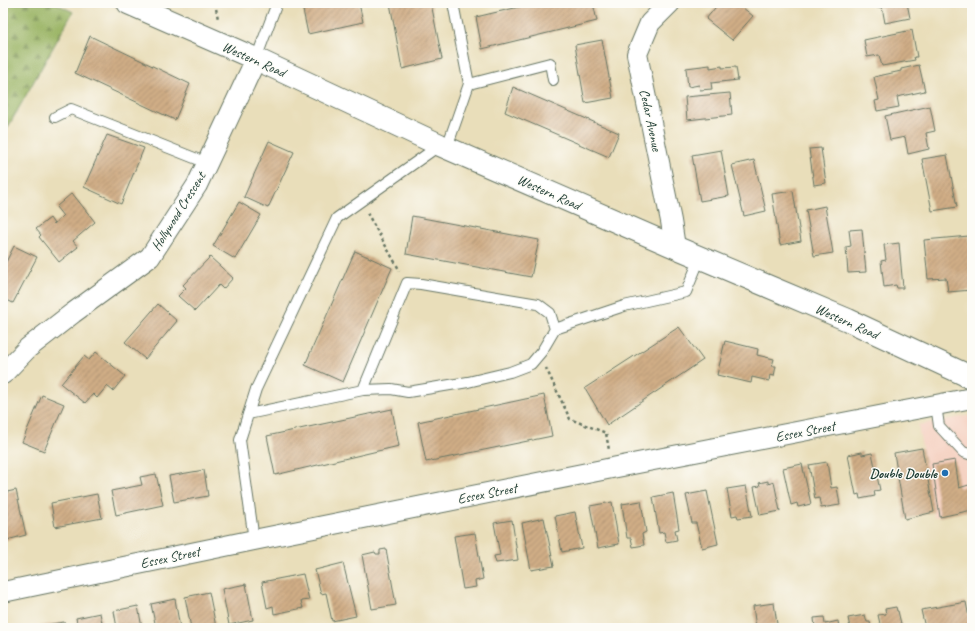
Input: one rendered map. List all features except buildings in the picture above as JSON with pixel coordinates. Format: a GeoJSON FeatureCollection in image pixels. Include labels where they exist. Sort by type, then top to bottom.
{"type":"FeatureCollection","features":[{"type":"Feature","properties":{"kind":"main road","name":"Western Road"},"geometry":{"type":"LineString","coordinates":[[128,3],[256,59],[443,146],[700,258],[848,320],[972,379]]}},
{"type":"Feature","properties":{"kind":"street","name":"Cedar Avenue"},"geometry":{"type":"LineString","coordinates":[[670,3],[650,23],[637,54],[675,247]]}},
{"type":"Feature","properties":{"kind":"street","name":"Hollywood Crescent"},"geometry":{"type":"LineString","coordinates":[[3,374],[28,348],[150,257],[197,185],[256,59]]}},
{"type":"Feature","properties":{"kind":"street","name":"Essex Street"},"geometry":{"type":"LineString","coordinates":[[3,592],[612,468],[972,398]]}},
{"type":"Feature","properties":{"kind":"lane"},"geometry":{"type":"LineString","coordinates":[[256,59],[277,3]]}},
{"type":"Feature","properties":{"kind":"lane"},"geometry":{"type":"LineString","coordinates":[[254,540],[240,440],[256,389],[336,218],[443,146],[469,84],[453,3]]}},
{"type":"Feature","properties":{"kind":"lane"},"geometry":{"type":"LineString","coordinates":[[469,84],[550,63],[553,80]]}},
{"type":"Feature","properties":{"kind":"lane"},"geometry":{"type":"LineString","coordinates":[[55,117],[71,109],[207,163]]}},
{"type":"Feature","properties":{"kind":"lane"},"geometry":{"type":"LineString","coordinates":[[248,414],[363,390],[391,389],[408,392],[468,382],[510,372],[532,364],[555,329],[624,306],[686,292],[700,258]]}},
{"type":"Feature","properties":{"kind":"lane"},"geometry":{"type":"LineString","coordinates":[[363,390],[407,283],[421,284],[538,304],[550,313],[555,329]]}},
{"type":"Feature","properties":{"kind":"lane"},"geometry":{"type":"LineString","coordinates":[[936,405],[939,426],[963,452],[972,456]]}},
{"type":"Feature","properties":{"kind":"path"},"geometry":{"type":"LineString","coordinates":[[216,3],[218,19]]}},
{"type":"Feature","properties":{"kind":"path"},"geometry":{"type":"LineString","coordinates":[[360,202],[407,283]]}},
{"type":"Feature","properties":{"kind":"path"},"geometry":{"type":"LineString","coordinates":[[539,355],[570,420],[606,433],[612,468]]}},
{"type":"Feature","properties":{"kind":"shaded area"},"geometry":{"type":"Polygon","coordinates":[[[972,415],[972,510],[934,517],[918,425],[972,415]]]}},
{"type":"Feature","properties":{"kind":"green space"},"geometry":{"type":"Polygon","coordinates":[[[3,3],[55,3],[73,12],[3,136],[3,3]]]}},
{"type":"Feature","properties":{"kind":"place","name":"Double Double"},"geometry":{"type":"Point","coordinates":[945,473]}}]}
